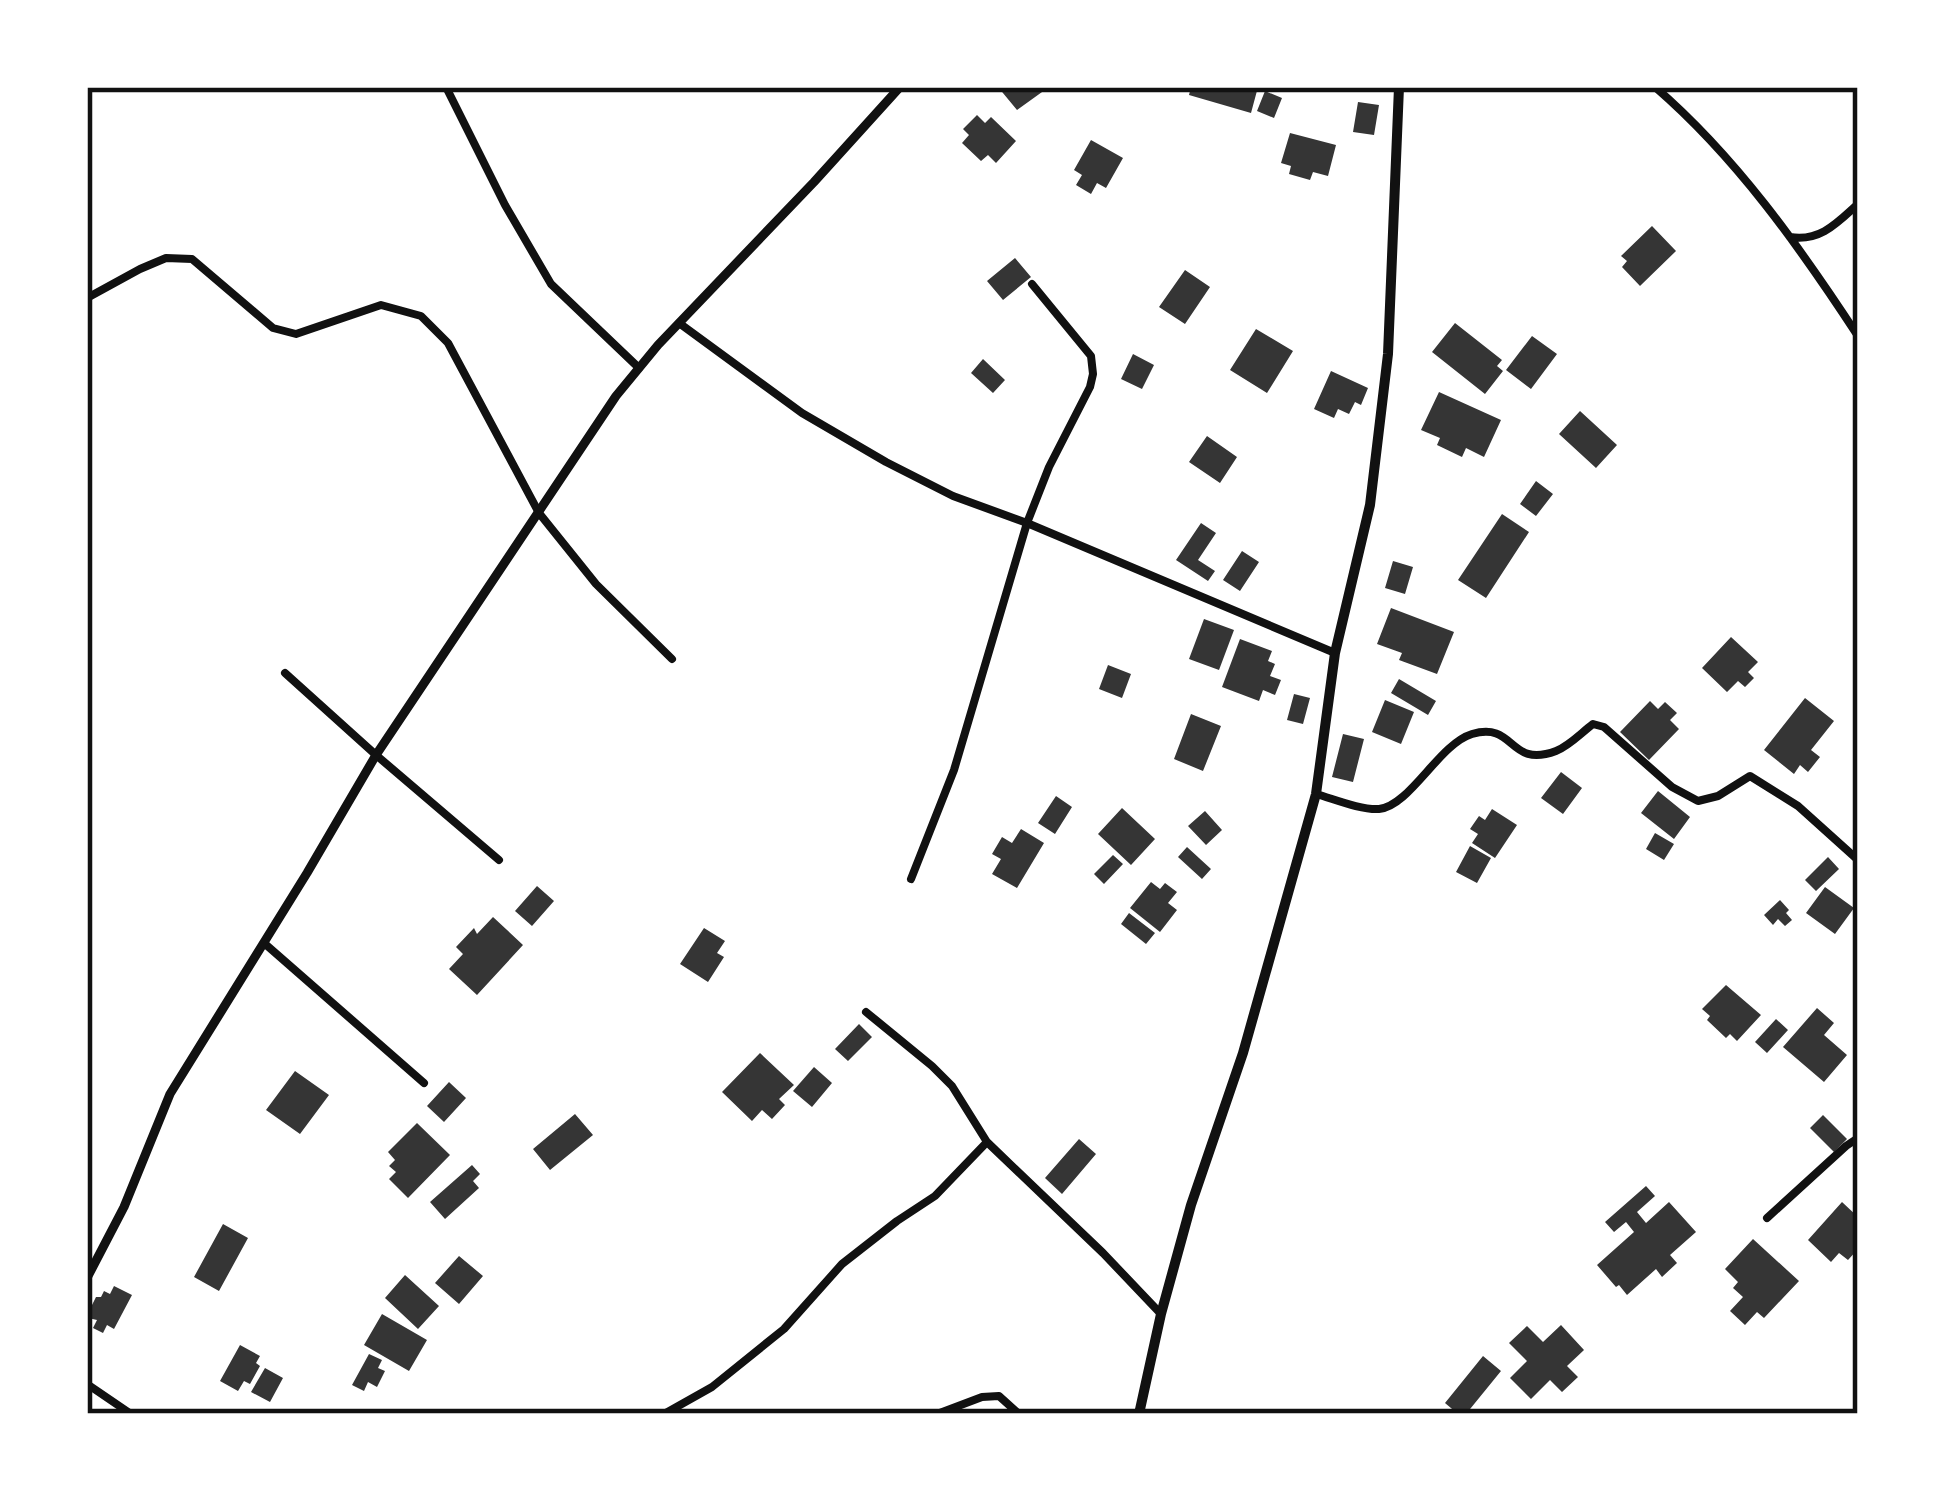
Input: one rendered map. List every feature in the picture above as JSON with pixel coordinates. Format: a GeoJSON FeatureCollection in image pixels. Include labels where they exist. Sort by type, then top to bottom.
{"type":"FeatureCollection","features":[{"type":"Feature","properties":{"kind":"main road"},"geometry":{"type":"LineString","coordinates":[[1139,1414],[1160,1314],[1191,1205],[1243,1054],[1316,794],[1335,652],[1370,506],[1386,376],[1399,87]]}},
{"type":"Feature","properties":{"kind":"street"},"geometry":{"type":"LineString","coordinates":[[446,87],[551,284],[639,368]]}},
{"type":"Feature","properties":{"kind":"street"},"geometry":{"type":"LineString","coordinates":[[87,1278],[124,1207],[170,1094],[376,755],[616,396],[900,87]]}},
{"type":"Feature","properties":{"kind":"street"},"geometry":{"type":"LineString","coordinates":[[1655,87],[1705,132],[1788,236],[1858,336]]}},
{"type":"Feature","properties":{"kind":"street"},"geometry":{"type":"LineString","coordinates":[[1788,236],[1803,239],[1827,231],[1858,204]]}},
{"type":"Feature","properties":{"kind":"street"},"geometry":{"type":"LineString","coordinates":[[87,298],[166,258],[192,259],[273,328],[296,334],[381,304],[421,316],[448,343],[539,513],[596,584],[673,659]]}},
{"type":"Feature","properties":{"kind":"street"},"geometry":{"type":"LineString","coordinates":[[911,879],[954,770],[1027,523],[1094,374],[1091,356],[1032,284]]}},
{"type":"Feature","properties":{"kind":"street"},"geometry":{"type":"LineString","coordinates":[[679,323],[802,413],[953,496],[1335,652]]}},
{"type":"Feature","properties":{"kind":"street"},"geometry":{"type":"LineString","coordinates":[[285,673],[499,860]]}},
{"type":"Feature","properties":{"kind":"street"},"geometry":{"type":"LineString","coordinates":[[1316,794],[1380,809],[1396,803],[1467,735],[1492,730],[1528,756],[1561,750],[1593,724],[1604,727],[1672,787],[1699,802],[1750,776],[1798,806],[1858,860]]}},
{"type":"Feature","properties":{"kind":"street"},"geometry":{"type":"LineString","coordinates":[[264,943],[424,1083]]}},
{"type":"Feature","properties":{"kind":"street"},"geometry":{"type":"LineString","coordinates":[[866,1012],[952,1086],[987,1142],[1160,1314]]}},
{"type":"Feature","properties":{"kind":"street"},"geometry":{"type":"LineString","coordinates":[[1767,1218],[1858,1138]]}},
{"type":"Feature","properties":{"kind":"street"},"geometry":{"type":"LineString","coordinates":[[664,1414],[712,1388],[784,1329],[842,1264],[935,1196],[987,1142]]}},
{"type":"Feature","properties":{"kind":"street"},"geometry":{"type":"LineString","coordinates":[[87,1384],[131,1414]]}},
{"type":"Feature","properties":{"kind":"street"},"geometry":{"type":"LineString","coordinates":[[937,1414],[982,1397],[999,1396],[1019,1414]]}},
{"type":"Feature","properties":{"kind":"building"},"geometry":{"type":"Polygon","coordinates":[[[998,87],[1049,87],[1017,110],[998,87]]]}},
{"type":"Feature","properties":{"kind":"building"},"geometry":{"type":"Polygon","coordinates":[[[1191,87],[1258,87],[1251,113],[1189,95],[1191,87]]]}},
{"type":"Feature","properties":{"kind":"building"},"geometry":{"type":"Polygon","coordinates":[[[1265,91],[1282,98],[1274,118],[1257,111],[1265,91]]]}},
{"type":"Feature","properties":{"kind":"building"},"geometry":{"type":"Polygon","coordinates":[[[1358,102],[1379,105],[1374,135],[1353,132],[1358,102]]]}},
{"type":"Feature","properties":{"kind":"building"},"geometry":{"type":"Polygon","coordinates":[[[977,115],[985,123],[991,117],[1016,141],[996,163],[988,155],[981,161],[962,143],[969,135],[963,129],[977,115]]]}},
{"type":"Feature","properties":{"kind":"building"},"geometry":{"type":"Polygon","coordinates":[[[1290,133],[1336,145],[1328,176],[1313,172],[1310,180],[1289,174],[1291,166],[1281,163],[1290,133]]]}},
{"type":"Feature","properties":{"kind":"building"},"geometry":{"type":"Polygon","coordinates":[[[1091,140],[1123,158],[1106,188],[1097,183],[1091,194],[1076,185],[1082,175],[1074,170],[1091,140]]]}},
{"type":"Feature","properties":{"kind":"building"},"geometry":{"type":"Polygon","coordinates":[[[1652,226],[1676,251],[1640,286],[1622,267],[1627,261],[1621,256],[1652,226]]]}},
{"type":"Feature","properties":{"kind":"building"},"geometry":{"type":"Polygon","coordinates":[[[1015,258],[1031,277],[1003,300],[987,281],[1015,258]]]}},
{"type":"Feature","properties":{"kind":"building"},"geometry":{"type":"Polygon","coordinates":[[[1185,270],[1210,287],[1185,324],[1159,307],[1185,270]]]}},
{"type":"Feature","properties":{"kind":"building"},"geometry":{"type":"Polygon","coordinates":[[[1455,323],[1502,360],[1497,366],[1503,371],[1485,394],[1432,352],[1455,323]]]}},
{"type":"Feature","properties":{"kind":"building"},"geometry":{"type":"Polygon","coordinates":[[[1256,329],[1293,351],[1267,393],[1230,370],[1256,329]]]}},
{"type":"Feature","properties":{"kind":"building"},"geometry":{"type":"Polygon","coordinates":[[[1532,336],[1557,354],[1531,389],[1506,370],[1532,336]]]}},
{"type":"Feature","properties":{"kind":"building"},"geometry":{"type":"Polygon","coordinates":[[[1133,354],[1154,365],[1142,389],[1121,379],[1133,354]]]}},
{"type":"Feature","properties":{"kind":"building"},"geometry":{"type":"Polygon","coordinates":[[[983,359],[1005,380],[993,393],[971,373],[983,359]]]}},
{"type":"Feature","properties":{"kind":"building"},"geometry":{"type":"Polygon","coordinates":[[[1331,371],[1368,388],[1361,405],[1355,402],[1349,414],[1338,409],[1334,418],[1314,409],[1331,371]]]}},
{"type":"Feature","properties":{"kind":"building"},"geometry":{"type":"Polygon","coordinates":[[[1439,392],[1501,420],[1484,457],[1466,448],[1462,457],[1437,445],[1440,438],[1421,430],[1439,392]]]}},
{"type":"Feature","properties":{"kind":"building"},"geometry":{"type":"Polygon","coordinates":[[[1580,411],[1617,445],[1596,468],[1559,434],[1580,411]]]}},
{"type":"Feature","properties":{"kind":"building"},"geometry":{"type":"Polygon","coordinates":[[[1207,436],[1237,457],[1220,483],[1189,462],[1207,436]]]}},
{"type":"Feature","properties":{"kind":"building"},"geometry":{"type":"Polygon","coordinates":[[[1536,481],[1553,494],[1536,516],[1520,504],[1536,481]]]}},
{"type":"Feature","properties":{"kind":"building"},"geometry":{"type":"Polygon","coordinates":[[[1502,514],[1529,532],[1486,598],[1458,580],[1502,514]]]}},
{"type":"Feature","properties":{"kind":"building"},"geometry":{"type":"Polygon","coordinates":[[[1201,523],[1216,533],[1198,560],[1215,571],[1208,581],[1176,560],[1201,523]]]}},
{"type":"Feature","properties":{"kind":"building"},"geometry":{"type":"Polygon","coordinates":[[[1242,551],[1259,562],[1240,591],[1223,580],[1242,551]]]}},
{"type":"Feature","properties":{"kind":"building"},"geometry":{"type":"Polygon","coordinates":[[[1393,561],[1413,567],[1405,594],[1385,588],[1393,561]]]}},
{"type":"Feature","properties":{"kind":"building"},"geometry":{"type":"Polygon","coordinates":[[[1391,608],[1454,632],[1437,674],[1399,660],[1402,653],[1377,644],[1391,608]]]}},
{"type":"Feature","properties":{"kind":"building"},"geometry":{"type":"Polygon","coordinates":[[[1204,619],[1234,630],[1219,670],[1189,659],[1204,619]]]}},
{"type":"Feature","properties":{"kind":"building"},"geometry":{"type":"Polygon","coordinates":[[[1731,637],[1758,662],[1748,672],[1754,678],[1745,687],[1738,681],[1727,692],[1702,668],[1731,637]]]}},
{"type":"Feature","properties":{"kind":"building"},"geometry":{"type":"Polygon","coordinates":[[[1240,639],[1272,651],[1268,661],[1275,664],[1270,676],[1281,680],[1275,695],[1263,690],[1259,701],[1222,687],[1240,639]]]}},
{"type":"Feature","properties":{"kind":"building"},"geometry":{"type":"Polygon","coordinates":[[[1108,665],[1131,674],[1122,698],[1099,689],[1108,665]]]}},
{"type":"Feature","properties":{"kind":"building"},"geometry":{"type":"Polygon","coordinates":[[[1399,679],[1436,701],[1428,715],[1391,693],[1399,679]]]}},
{"type":"Feature","properties":{"kind":"building"},"geometry":{"type":"Polygon","coordinates":[[[1294,694],[1310,698],[1303,724],[1287,720],[1294,694]]]}},
{"type":"Feature","properties":{"kind":"building"},"geometry":{"type":"Polygon","coordinates":[[[1805,698],[1834,721],[1811,750],[1820,757],[1808,772],[1800,765],[1794,774],[1764,750],[1805,698]]]}},
{"type":"Feature","properties":{"kind":"building"},"geometry":{"type":"Polygon","coordinates":[[[1385,700],[1414,712],[1401,744],[1372,732],[1385,700]]]}},
{"type":"Feature","properties":{"kind":"building"},"geometry":{"type":"Polygon","coordinates":[[[1650,701],[1658,709],[1665,702],[1677,713],[1670,720],[1679,729],[1649,760],[1620,732],[1650,701]]]}},
{"type":"Feature","properties":{"kind":"building"},"geometry":{"type":"Polygon","coordinates":[[[1191,714],[1221,726],[1203,771],[1174,759],[1191,714]]]}},
{"type":"Feature","properties":{"kind":"building"},"geometry":{"type":"Polygon","coordinates":[[[1343,734],[1364,739],[1353,782],[1332,777],[1343,734]]]}},
{"type":"Feature","properties":{"kind":"building"},"geometry":{"type":"Polygon","coordinates":[[[1561,772],[1582,788],[1563,814],[1541,798],[1561,772]]]}},
{"type":"Feature","properties":{"kind":"building"},"geometry":{"type":"Polygon","coordinates":[[[1658,791],[1690,817],[1674,839],[1641,813],[1658,791]]]}},
{"type":"Feature","properties":{"kind":"building"},"geometry":{"type":"Polygon","coordinates":[[[1056,796],[1072,807],[1055,834],[1038,823],[1056,796]]]}},
{"type":"Feature","properties":{"kind":"building"},"geometry":{"type":"Polygon","coordinates":[[[1122,808],[1155,839],[1131,865],[1098,834],[1122,808]]]}},
{"type":"Feature","properties":{"kind":"building"},"geometry":{"type":"Polygon","coordinates":[[[1492,809],[1517,825],[1495,858],[1472,843],[1478,834],[1470,829],[1492,809]]]}},
{"type":"Feature","properties":{"kind":"building"},"geometry":{"type":"Polygon","coordinates":[[[1205,811],[1222,830],[1206,845],[1188,826],[1205,811]]]}},
{"type":"Feature","properties":{"kind":"building"},"geometry":{"type":"Polygon","coordinates":[[[1021,829],[1044,843],[1017,888],[992,874],[1001,859],[992,854],[1002,837],[1012,843],[1021,829]]]}},
{"type":"Feature","properties":{"kind":"building"},"geometry":{"type":"Polygon","coordinates":[[[1655,833],[1674,844],[1664,860],[1646,849],[1655,833]]]}},
{"type":"Feature","properties":{"kind":"building"},"geometry":{"type":"Polygon","coordinates":[[[1470,846],[1491,858],[1477,883],[1456,872],[1470,846]]]}},
{"type":"Feature","properties":{"kind":"building"},"geometry":{"type":"Polygon","coordinates":[[[1187,847],[1211,869],[1202,879],[1178,857],[1187,847]]]}},
{"type":"Feature","properties":{"kind":"building"},"geometry":{"type":"Polygon","coordinates":[[[1113,855],[1123,864],[1104,884],[1094,874],[1113,855]]]}},
{"type":"Feature","properties":{"kind":"building"},"geometry":{"type":"Polygon","coordinates":[[[1828,857],[1839,869],[1816,891],[1805,880],[1828,857]]]}},
{"type":"Feature","properties":{"kind":"building"},"geometry":{"type":"Polygon","coordinates":[[[1151,882],[1160,889],[1165,883],[1177,892],[1168,903],[1177,910],[1160,932],[1130,908],[1151,882]]]}},
{"type":"Feature","properties":{"kind":"building"},"geometry":{"type":"Polygon","coordinates":[[[537,886],[554,901],[532,926],[515,911],[537,886]]]}},
{"type":"Feature","properties":{"kind":"building"},"geometry":{"type":"Polygon","coordinates":[[[1825,887],[1854,908],[1835,934],[1806,913],[1825,887]]]}},
{"type":"Feature","properties":{"kind":"building"},"geometry":{"type":"Polygon","coordinates":[[[1780,900],[1792,920],[1785,926],[1778,919],[1773,925],[1764,915],[1780,900]]]}},
{"type":"Feature","properties":{"kind":"building"},"geometry":{"type":"Polygon","coordinates":[[[1129,913],[1155,933],[1146,944],[1121,924],[1129,913]]]}},
{"type":"Feature","properties":{"kind":"building"},"geometry":{"type":"Polygon","coordinates":[[[493,917],[523,945],[477,995],[449,969],[463,954],[456,947],[493,917]]]}},
{"type":"Feature","properties":{"kind":"building"},"geometry":{"type":"Polygon","coordinates":[[[704,928],[725,941],[717,953],[724,957],[708,982],[680,964],[704,928]]]}},
{"type":"Feature","properties":{"kind":"building"},"geometry":{"type":"Polygon","coordinates":[[[1726,985],[1761,1015],[1737,1041],[1730,1034],[1726,1038],[1702,1009],[1726,985]]]}},
{"type":"Feature","properties":{"kind":"building"},"geometry":{"type":"Polygon","coordinates":[[[1817,1008],[1834,1023],[1824,1035],[1847,1055],[1824,1082],[1783,1047],[1817,1008]]]}},
{"type":"Feature","properties":{"kind":"building"},"geometry":{"type":"Polygon","coordinates":[[[1776,1019],[1788,1030],[1767,1053],[1755,1042],[1776,1019]]]}},
{"type":"Feature","properties":{"kind":"building"},"geometry":{"type":"Polygon","coordinates":[[[859,1024],[872,1037],[848,1061],[835,1049],[859,1024]]]}},
{"type":"Feature","properties":{"kind":"building"},"geometry":{"type":"Polygon","coordinates":[[[760,1053],[794,1085],[779,1099],[785,1105],[772,1119],[762,1110],[752,1121],[722,1092],[760,1053]]]}},
{"type":"Feature","properties":{"kind":"building"},"geometry":{"type":"Polygon","coordinates":[[[814,1067],[832,1083],[812,1107],[793,1091],[814,1067]]]}},
{"type":"Feature","properties":{"kind":"building"},"geometry":{"type":"Polygon","coordinates":[[[295,1071],[329,1095],[300,1134],[266,1110],[295,1071]]]}},
{"type":"Feature","properties":{"kind":"building"},"geometry":{"type":"Polygon","coordinates":[[[449,1082],[466,1098],[444,1122],[427,1106],[449,1082]]]}},
{"type":"Feature","properties":{"kind":"building"},"geometry":{"type":"Polygon","coordinates":[[[575,1114],[593,1135],[550,1170],[533,1149],[575,1114]]]}},
{"type":"Feature","properties":{"kind":"building"},"geometry":{"type":"Polygon","coordinates":[[[1823,1115],[1847,1139],[1834,1152],[1810,1128],[1823,1115]]]}},
{"type":"Feature","properties":{"kind":"building"},"geometry":{"type":"Polygon","coordinates":[[[417,1123],[450,1155],[408,1198],[389,1179],[396,1172],[389,1166],[395,1160],[388,1152],[417,1123]]]}},
{"type":"Feature","properties":{"kind":"building"},"geometry":{"type":"Polygon","coordinates":[[[1079,1139],[1096,1154],[1062,1194],[1045,1178],[1079,1139]]]}},
{"type":"Feature","properties":{"kind":"building"},"geometry":{"type":"Polygon","coordinates":[[[472,1165],[480,1174],[473,1181],[479,1188],[445,1219],[430,1202],[472,1165]]]}},
{"type":"Feature","properties":{"kind":"building"},"geometry":{"type":"Polygon","coordinates":[[[1646,1186],[1655,1196],[1637,1212],[1646,1223],[1669,1202],[1696,1232],[1670,1255],[1677,1263],[1662,1277],[1656,1269],[1627,1295],[1597,1265],[1634,1232],[1626,1222],[1614,1232],[1605,1222],[1646,1186]]]}},
{"type":"Feature","properties":{"kind":"building"},"geometry":{"type":"Polygon","coordinates":[[[1842,1202],[1858,1217],[1858,1249],[1848,1260],[1839,1253],[1831,1262],[1808,1240],[1842,1202]]]}},
{"type":"Feature","properties":{"kind":"building"},"geometry":{"type":"Polygon","coordinates":[[[223,1224],[248,1238],[219,1291],[194,1277],[223,1224]]]}},
{"type":"Feature","properties":{"kind":"building"},"geometry":{"type":"Polygon","coordinates":[[[1753,1239],[1799,1281],[1764,1318],[1757,1312],[1745,1325],[1730,1311],[1743,1297],[1733,1288],[1738,1282],[1725,1269],[1753,1239]]]}},
{"type":"Feature","properties":{"kind":"building"},"geometry":{"type":"Polygon","coordinates":[[[459,1256],[483,1276],[459,1304],[435,1283],[459,1256]]]}},
{"type":"Feature","properties":{"kind":"building"},"geometry":{"type":"Polygon","coordinates":[[[405,1275],[439,1306],[418,1329],[385,1298],[405,1275]]]}},
{"type":"Feature","properties":{"kind":"building"},"geometry":{"type":"Polygon","coordinates":[[[114,1286],[132,1295],[114,1329],[107,1325],[103,1333],[93,1328],[97,1320],[88,1318],[89,1311],[96,1297],[104,1291],[110,1294],[114,1286]]]}},
{"type":"Feature","properties":{"kind":"building"},"geometry":{"type":"Polygon","coordinates":[[[382,1314],[427,1340],[409,1371],[364,1345],[382,1314]]]}},
{"type":"Feature","properties":{"kind":"building"},"geometry":{"type":"Polygon","coordinates":[[[1561,1325],[1584,1350],[1567,1366],[1578,1377],[1562,1392],[1550,1380],[1531,1399],[1510,1378],[1527,1361],[1509,1343],[1527,1326],[1543,1342],[1561,1325]]]}},
{"type":"Feature","properties":{"kind":"building"},"geometry":{"type":"Polygon","coordinates":[[[240,1345],[260,1356],[256,1363],[260,1366],[250,1384],[244,1381],[238,1391],[220,1381],[240,1345]]]}},
{"type":"Feature","properties":{"kind":"building"},"geometry":{"type":"Polygon","coordinates":[[[369,1354],[382,1360],[378,1368],[385,1371],[377,1387],[368,1382],[364,1391],[352,1385],[369,1354]]]}},
{"type":"Feature","properties":{"kind":"building"},"geometry":{"type":"Polygon","coordinates":[[[1483,1356],[1501,1371],[1466,1414],[1458,1414],[1445,1403],[1483,1356]]]}},
{"type":"Feature","properties":{"kind":"building"},"geometry":{"type":"Polygon","coordinates":[[[265,1368],[283,1378],[270,1402],[251,1392],[265,1368]]]}}]}
